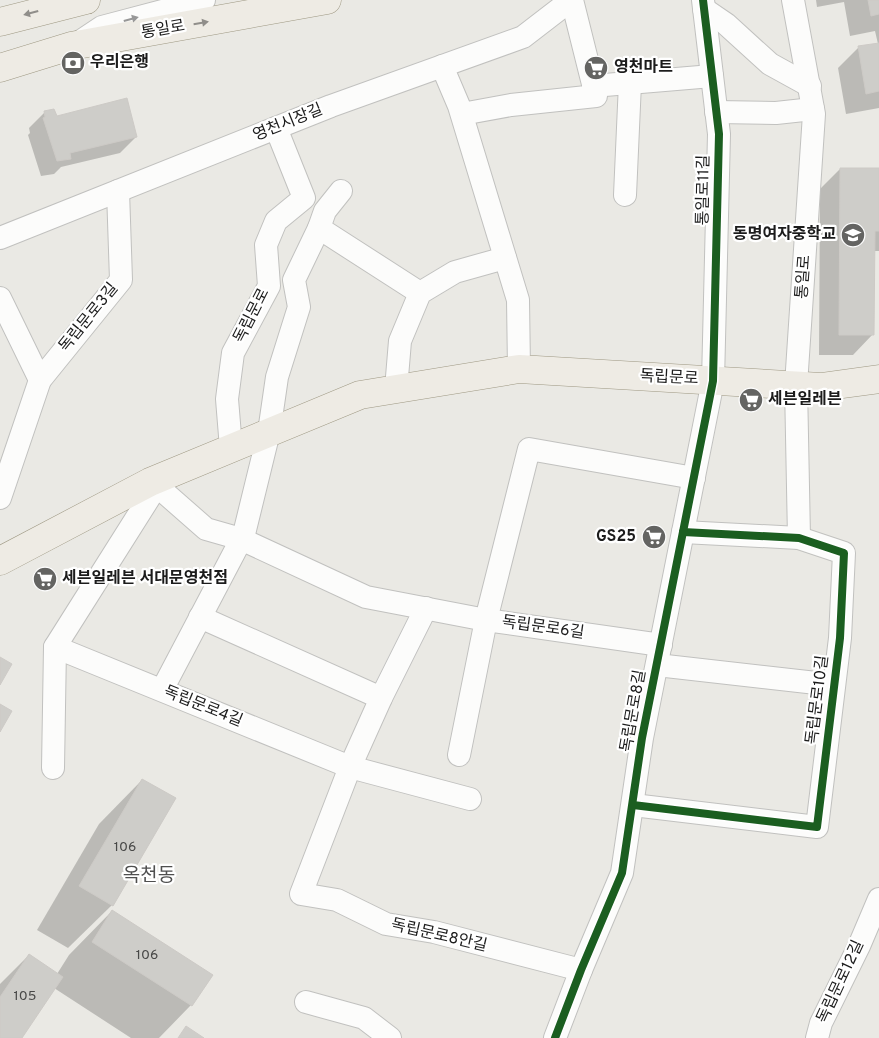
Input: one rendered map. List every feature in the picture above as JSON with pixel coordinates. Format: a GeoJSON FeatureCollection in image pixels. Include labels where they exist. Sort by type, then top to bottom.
{"type":"FeatureCollection","features":[{"type":"Feature","properties":{"kind":"main road","name":"통일로"},"geometry":{"type":"LineString","coordinates":[[0,68],[71,46],[327,0]]}},
{"type":"Feature","properties":{"kind":"main road"},"geometry":{"type":"LineString","coordinates":[[0,22],[69,2],[71,46]]}},
{"type":"Feature","properties":{"kind":"main road","name":"독립문로"},"geometry":{"type":"LineString","coordinates":[[0,561],[150,482],[160,481],[231,448],[360,395],[519,369],[820,387],[879,379]]}},
{"type":"Feature","properties":{"kind":"street"},"geometry":{"type":"LineString","coordinates":[[71,46],[102,27],[204,0]]}},
{"type":"Feature","properties":{"kind":"street","name":"영천시장길"},"geometry":{"type":"LineString","coordinates":[[0,238],[276,128],[523,37],[571,0],[593,86]]}},
{"type":"Feature","properties":{"kind":"street","name":"통일로"},"geometry":{"type":"LineString","coordinates":[[793,0],[813,109],[796,385]]}},
{"type":"Feature","properties":{"kind":"street"},"geometry":{"type":"LineString","coordinates":[[703,5],[770,64],[810,86]]}},
{"type":"Feature","properties":{"kind":"street","name":"통일로11길"},"geometry":{"type":"LineString","coordinates":[[703,5],[719,134],[714,381]]}},
{"type":"Feature","properties":{"kind":"street"},"geometry":{"type":"LineString","coordinates":[[442,66],[462,114],[518,300],[519,369]]}},
{"type":"Feature","properties":{"kind":"street"},"geometry":{"type":"LineString","coordinates":[[462,114],[511,105],[596,96],[593,86],[712,76]]}},
{"type":"Feature","properties":{"kind":"street"},"geometry":{"type":"LineString","coordinates":[[625,195],[630,83]]}},
{"type":"Feature","properties":{"kind":"street"},"geometry":{"type":"LineString","coordinates":[[716,112],[776,113],[813,109]]}},
{"type":"Feature","properties":{"kind":"street"},"geometry":{"type":"LineString","coordinates":[[276,128],[304,198],[322,219],[420,293]]}},
{"type":"Feature","properties":{"kind":"street","name":"독립문로3길"},"geometry":{"type":"LineString","coordinates":[[0,498],[40,380],[121,280],[118,191]]}},
{"type":"Feature","properties":{"kind":"street","name":"독립문로"},"geometry":{"type":"LineString","coordinates":[[269,432],[277,376],[299,308],[294,280],[322,219],[341,191]]}},
{"type":"Feature","properties":{"kind":"street","name":"독립문로"},"geometry":{"type":"LineString","coordinates":[[231,448],[227,399],[233,353],[269,286],[266,245],[276,221],[304,198]]}},
{"type":"Feature","properties":{"kind":"street"},"geometry":{"type":"LineString","coordinates":[[396,389],[400,341],[420,293],[455,272],[506,258]]}},
{"type":"Feature","properties":{"kind":"street"},"geometry":{"type":"LineString","coordinates":[[0,298],[40,380]]}},
{"type":"Feature","properties":{"kind":"street","name":"독립문로8길"},"geometry":{"type":"LineString","coordinates":[[555,1038],[622,873],[642,738],[714,381]]}},
{"type":"Feature","properties":{"kind":"street"},"geometry":{"type":"LineString","coordinates":[[796,385],[799,538]]}},
{"type":"Feature","properties":{"kind":"street"},"geometry":{"type":"LineString","coordinates":[[162,690],[244,534],[269,432]]}},
{"type":"Feature","properties":{"kind":"street"},"geometry":{"type":"LineString","coordinates":[[459,755],[486,620],[529,449],[694,478]]}},
{"type":"Feature","properties":{"kind":"street"},"geometry":{"type":"LineString","coordinates":[[53,768],[55,647],[160,481]]}},
{"type":"Feature","properties":{"kind":"street","name":"독립문로6길"},"geometry":{"type":"LineString","coordinates":[[160,481],[206,529],[241,540],[366,597],[659,655]]}},
{"type":"Feature","properties":{"kind":"street","name":"독립문로10길"},"geometry":{"type":"LineString","coordinates":[[633,805],[817,827],[840,638],[844,554],[799,538],[683,532]]}},
{"type":"Feature","properties":{"kind":"street"},"geometry":{"type":"LineString","coordinates":[[350,767],[426,608]]}},
{"type":"Feature","properties":{"kind":"street"},"geometry":{"type":"LineString","coordinates":[[200,616],[382,698]]}},
{"type":"Feature","properties":{"kind":"street","name":"독립문로4길"},"geometry":{"type":"LineString","coordinates":[[55,647],[350,767],[470,799]]}},
{"type":"Feature","properties":{"kind":"street","name":"독립문로10길"},"geometry":{"type":"LineString","coordinates":[[659,655],[834,685]]}},
{"type":"Feature","properties":{"kind":"street","name":"독립문로8안길"},"geometry":{"type":"LineString","coordinates":[[350,767],[301,894],[337,900],[386,924],[434,932],[581,970]]}},
{"type":"Feature","properties":{"kind":"street","name":"독립문로12길"},"geometry":{"type":"LineString","coordinates":[[817,1038],[821,1023],[879,899]]}},
{"type":"Feature","properties":{"kind":"street"},"geometry":{"type":"LineString","coordinates":[[306,1002],[364,1018],[390,1038]]}},
{"type":"Feature","properties":{"kind":"building"},"geometry":{"type":"Polygon","coordinates":[[[868,0],[879,0],[879,14],[871,16],[868,0]]]}},
{"type":"Feature","properties":{"kind":"building"},"geometry":{"type":"Polygon","coordinates":[[[879,43],[879,91],[866,94],[858,46],[879,43]]]}},
{"type":"Feature","properties":{"kind":"building"},"geometry":{"type":"Polygon","coordinates":[[[127,98],[137,137],[70,153],[71,159],[57,161],[43,118],[45,117],[44,111],[54,109],[57,116],[127,98]]]}},
{"type":"Feature","properties":{"kind":"building"},"geometry":{"type":"Polygon","coordinates":[[[840,168],[879,168],[879,231],[875,231],[874,335],[839,335],[840,168]]]}},
{"type":"Feature","properties":{"kind":"building"},"geometry":{"type":"Polygon","coordinates":[[[0,657],[12,664],[0,685],[0,657]]]}},
{"type":"Feature","properties":{"kind":"building"},"geometry":{"type":"Polygon","coordinates":[[[0,704],[12,711],[0,732],[0,704]]]}},
{"type":"Feature","properties":{"kind":"building"},"geometry":{"type":"Polygon","coordinates":[[[142,779],[176,798],[113,906],[79,886],[142,779]]]}},
{"type":"Feature","properties":{"kind":"building"},"geometry":{"type":"Polygon","coordinates":[[[112,910],[213,975],[192,1006],[92,942],[112,910]]]}},
{"type":"Feature","properties":{"kind":"building"},"geometry":{"type":"Polygon","coordinates":[[[29,954],[63,977],[22,1038],[0,1038],[0,997],[29,954]]]}},
{"type":"Feature","properties":{"kind":"building"},"geometry":{"type":"Polygon","coordinates":[[[186,1026],[204,1038],[178,1038],[186,1026]]]}},
{"type":"Feature","properties":{"kind":"cycle path"},"geometry":{"type":"LineString","coordinates":[[555,1038],[622,873],[642,738],[713,381],[719,134],[703,0]]}},
{"type":"Feature","properties":{"kind":"cycle path"},"geometry":{"type":"LineString","coordinates":[[633,805],[817,827],[840,638],[844,553],[799,538],[683,532]]}},
{"type":"Feature","properties":{"kind":"place","name":"우리은행"},"geometry":{"type":"Point","coordinates":[73,63]}},
{"type":"Feature","properties":{"kind":"place","name":"영천마트"},"geometry":{"type":"Point","coordinates":[596,68]}},
{"type":"Feature","properties":{"kind":"place","name":"동명여자중학교"},"geometry":{"type":"Point","coordinates":[853,235]}},
{"type":"Feature","properties":{"kind":"place","name":"세븐일레븐"},"geometry":{"type":"Point","coordinates":[751,400]}},
{"type":"Feature","properties":{"kind":"place","name":"GS25"},"geometry":{"type":"Point","coordinates":[654,537]}},
{"type":"Feature","properties":{"kind":"place","name":"세븐일레븐 서대문영천점"},"geometry":{"type":"Point","coordinates":[45,579]}},
{"type":"Feature","properties":{"kind":"district","name":"옥천동"},"geometry":{"type":"Point","coordinates":[149,876]}}]}
